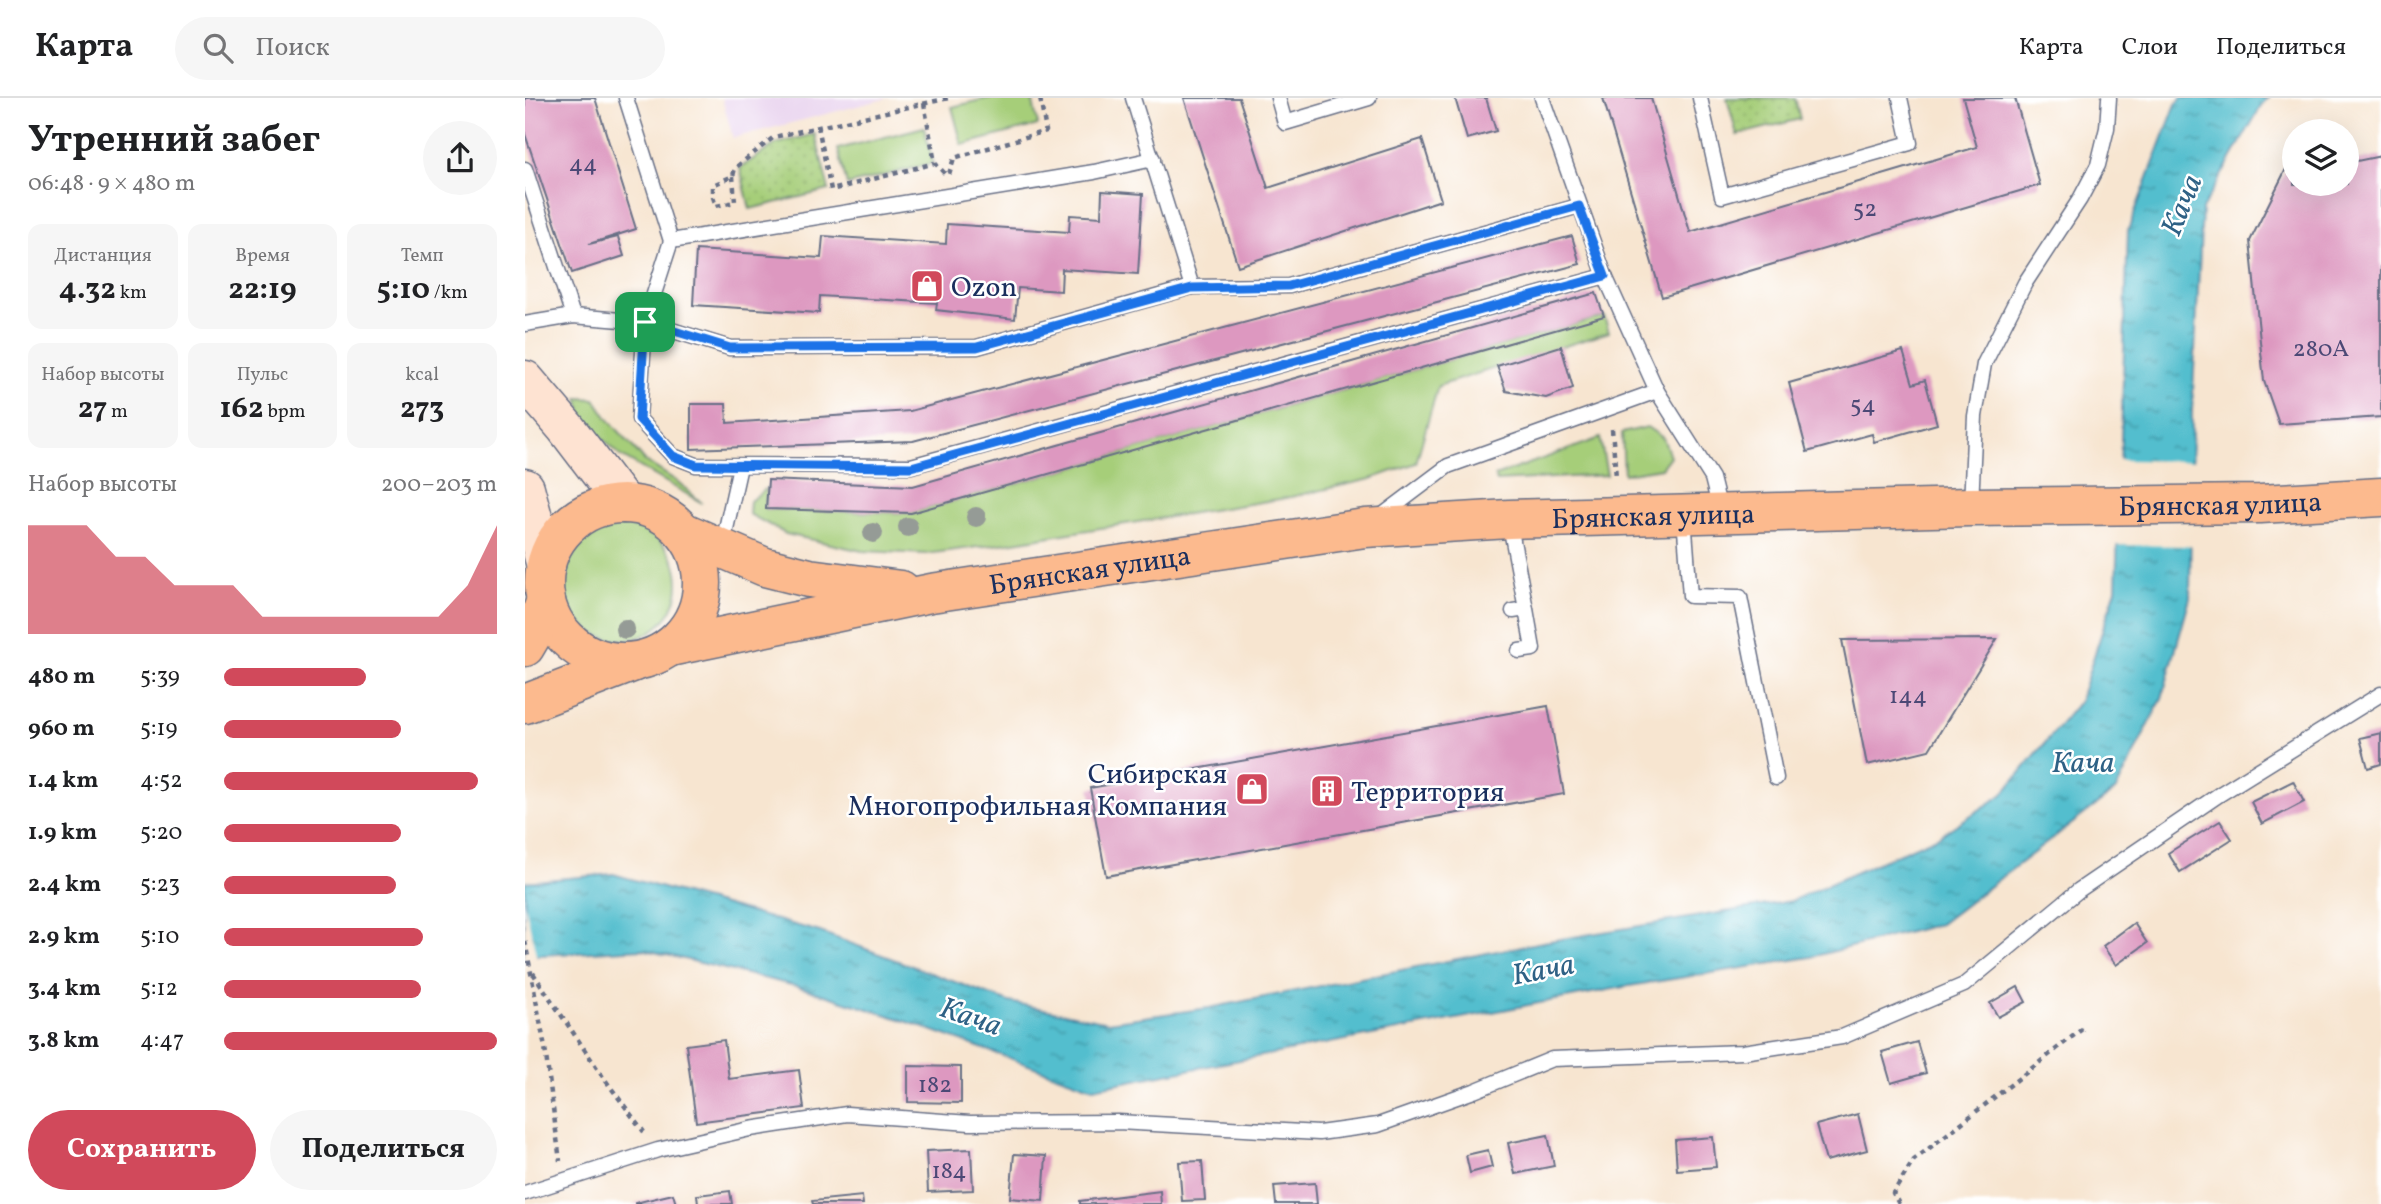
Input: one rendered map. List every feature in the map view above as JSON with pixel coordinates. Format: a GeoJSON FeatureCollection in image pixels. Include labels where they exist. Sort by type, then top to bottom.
{"type":"FeatureCollection","features":[{"type":"Feature","properties":{"kind":"highway","name":"Брянская улица"},"geometry":{"type":"LineString","coordinates":[[670,647],[931,593],[1365,528],[1509,519],[1971,507],[2084,508],[2260,504],[2381,497]]}},
{"type":"Feature","properties":{"kind":"highway","name":"Брянская улица"},"geometry":{"type":"LineString","coordinates":[[525,647],[535,630],[556,542],[574,521],[597,508],[624,504],[646,507],[666,517],[684,532],[765,567],[809,578],[931,593]]}},
{"type":"Feature","properties":{"kind":"highway","name":"Брянская улица"},"geometry":{"type":"LineString","coordinates":[[525,704],[654,656],[670,647],[688,628],[699,605],[702,579],[697,554],[684,532]]}},
{"type":"Feature","properties":{"kind":"highway","name":"Брянская улица"},"geometry":{"type":"LineString","coordinates":[[546,583],[552,619],[563,635],[579,649],[596,657],[615,662],[635,662]]}},
{"type":"Feature","properties":{"kind":"main road"},"geometry":{"type":"LineString","coordinates":[[525,380],[624,504]]}},
{"type":"Feature","properties":{"kind":"main road"},"geometry":{"type":"LineString","coordinates":[[525,488],[546,583]]}},
{"type":"Feature","properties":{"kind":"lane"},"geometry":{"type":"LineString","coordinates":[[626,98],[671,241],[645,322],[639,419],[673,456],[696,465],[911,467],[1605,276]]}},
{"type":"Feature","properties":{"kind":"lane"},"geometry":{"type":"LineString","coordinates":[[1133,98],[1192,288]]}},
{"type":"Feature","properties":{"kind":"lane"},"geometry":{"type":"LineString","coordinates":[[1277,98],[1285,123],[1369,98]]}},
{"type":"Feature","properties":{"kind":"lane"},"geometry":{"type":"LineString","coordinates":[[1542,98],[1605,276],[1657,391],[1712,478],[1721,515]]}},
{"type":"Feature","properties":{"kind":"lane"},"geometry":{"type":"LineString","coordinates":[[1700,98],[1722,196],[1910,143],[1900,98]]}},
{"type":"Feature","properties":{"kind":"lane"},"geometry":{"type":"LineString","coordinates":[[1971,507],[1975,416],[1984,364],[2025,283],[2080,199],[2098,166],[2107,128],[2109,98]]}},
{"type":"Feature","properties":{"kind":"lane"},"geometry":{"type":"LineString","coordinates":[[671,241],[1094,172],[1153,159]]}},
{"type":"Feature","properties":{"kind":"lane"},"geometry":{"type":"LineString","coordinates":[[525,169],[573,316]]}},
{"type":"Feature","properties":{"kind":"lane"},"geometry":{"type":"LineString","coordinates":[[525,324],[573,316],[645,322],[730,348],[977,347],[1192,288],[1289,286],[1579,206]]}},
{"type":"Feature","properties":{"kind":"lane"},"geometry":{"type":"LineString","coordinates":[[1365,528],[1448,466],[1657,391]]}},
{"type":"Feature","properties":{"kind":"lane"},"geometry":{"type":"LineString","coordinates":[[722,548],[740,466]]}},
{"type":"Feature","properties":{"kind":"lane"},"geometry":{"type":"LineString","coordinates":[[1683,515],[1690,596],[1740,597],[1776,778]]}},
{"type":"Feature","properties":{"kind":"lane"},"geometry":{"type":"LineString","coordinates":[[1509,519],[1519,610],[1533,649],[1519,651]]}},
{"type":"Feature","properties":{"kind":"lane"},"geometry":{"type":"LineString","coordinates":[[525,1193],[658,1150],[750,1129],[848,1114],[970,1123],[1118,1122],[1319,1133],[1378,1125],[1474,1091],[1552,1059],[1743,1052],[1842,1037],[1964,985],[2079,890],[2220,794],[2381,694]]}},
{"type":"Feature","properties":{"kind":"path"},"geometry":{"type":"LineString","coordinates":[[733,176],[713,185],[716,206],[737,204],[733,176],[735,168],[773,137],[949,98]]}},
{"type":"Feature","properties":{"kind":"path"},"geometry":{"type":"LineString","coordinates":[[947,177],[954,158],[1046,131],[1040,98]]}},
{"type":"Feature","properties":{"kind":"path"},"geometry":{"type":"LineString","coordinates":[[923,103],[935,163],[947,177],[951,195]]}},
{"type":"Feature","properties":{"kind":"path"},"geometry":{"type":"LineString","coordinates":[[818,126],[831,190],[935,163]]}},
{"type":"Feature","properties":{"kind":"path"},"geometry":{"type":"LineString","coordinates":[[1613,436],[1616,477]]}},
{"type":"Feature","properties":{"kind":"path"},"geometry":{"type":"LineString","coordinates":[[525,941],[563,1181]]}},
{"type":"Feature","properties":{"kind":"path"},"geometry":{"type":"LineString","coordinates":[[532,972],[603,1077],[658,1150]]}},
{"type":"Feature","properties":{"kind":"path"},"geometry":{"type":"LineString","coordinates":[[1899,1204],[1893,1193],[1914,1160],[2086,1026]]}},
{"type":"Feature","properties":{"kind":"shaded area"},"geometry":{"type":"Polygon","coordinates":[[[722,98],[888,98],[733,138],[722,98]]]}},
{"type":"Feature","properties":{"kind":"green space"},"geometry":{"type":"Polygon","coordinates":[[[989,98],[1032,98],[1038,125],[962,145],[952,107],[989,98]]]}},
{"type":"Feature","properties":{"kind":"green space"},"geometry":{"type":"Polygon","coordinates":[[[1727,98],[1795,98],[1800,119],[1737,135],[1727,98]]]}},
{"type":"Feature","properties":{"kind":"green space"},"geometry":{"type":"Polygon","coordinates":[[[924,127],[933,163],[847,185],[838,149],[924,127]]]}},
{"type":"Feature","properties":{"kind":"green space"},"geometry":{"type":"Polygon","coordinates":[[[815,134],[829,190],[750,209],[740,168],[776,144],[815,134]]]}},
{"type":"Feature","properties":{"kind":"green space"},"geometry":{"type":"Polygon","coordinates":[[[1604,316],[1609,332],[1438,386],[1416,463],[1371,479],[1286,498],[926,554],[862,551],[786,534],[749,514],[750,501],[767,488],[766,509],[911,513],[1604,316]]]}},
{"type":"Feature","properties":{"kind":"green space"},"geometry":{"type":"Polygon","coordinates":[[[578,398],[595,399],[609,420],[645,461],[678,482],[702,503],[621,456],[585,422],[578,398]]]}},
{"type":"Feature","properties":{"kind":"green space"},"geometry":{"type":"Polygon","coordinates":[[[1647,427],[1663,438],[1670,456],[1661,468],[1624,474],[1622,433],[1647,427]]]}},
{"type":"Feature","properties":{"kind":"green space"},"geometry":{"type":"Polygon","coordinates":[[[1600,438],[1607,475],[1496,481],[1495,476],[1600,438]]]}},
{"type":"Feature","properties":{"kind":"green space"},"geometry":{"type":"Polygon","coordinates":[[[621,526],[643,530],[662,542],[674,561],[678,583],[674,605],[662,624],[643,636],[621,640],[599,636],[580,624],[568,605],[564,583],[568,561],[580,542],[599,530],[621,526]]]}},
{"type":"Feature","properties":{"kind":"water","name":"Кача"},"geometry":{"type":"Polygon","coordinates":[[[2182,98],[2268,98],[2202,209],[2192,411],[2190,598],[2162,698],[2116,790],[1940,924],[1811,957],[1629,986],[1093,1088],[897,1018],[796,986],[642,949],[525,956],[525,882],[613,874],[820,932],[1009,1002],[1108,1022],[1209,1008],[1543,942],[1791,901],[1939,836],[2002,795],[2079,702],[2116,589],[2128,230],[2176,104],[2182,98]]]}},
{"type":"Feature","properties":{"kind":"pier"},"geometry":{"type":"Polygon","coordinates":[[[2117,460],[2195,461],[2194,546],[2114,545],[2117,460]]]}},
{"type":"Feature","properties":{"kind":"pier"},"geometry":{"type":"Polygon","coordinates":[[[525,905],[537,959],[525,959],[525,905]]]}},
{"type":"Feature","properties":{"kind":"building"},"geometry":{"type":"Polygon","coordinates":[[[525,98],[595,98],[636,229],[589,244],[618,237],[624,256],[572,273],[525,134],[525,98]]]}},
{"type":"Feature","properties":{"kind":"building"},"geometry":{"type":"Polygon","coordinates":[[[1184,98],[1239,98],[1268,188],[1422,139],[1441,200],[1238,266],[1184,98]]]}},
{"type":"Feature","properties":{"kind":"building"},"geometry":{"type":"Polygon","coordinates":[[[1455,98],[1486,98],[1496,131],[1467,139],[1455,98]]]}},
{"type":"Feature","properties":{"kind":"building"},"geometry":{"type":"Polygon","coordinates":[[[1603,98],[1651,98],[1690,232],[1977,147],[1963,98],[2015,98],[2040,185],[1662,297],[1603,98]]]}},
{"type":"Feature","properties":{"kind":"building"},"geometry":{"type":"Polygon","coordinates":[[[2381,156],[2381,417],[2279,424],[2264,381],[2250,241],[2282,177],[2282,196],[2359,196],[2359,161],[2381,156]]]}},
{"type":"Feature","properties":{"kind":"building"},"geometry":{"type":"Polygon","coordinates":[[[1102,191],[1143,194],[1138,274],[1062,269],[1061,291],[1018,288],[1015,319],[936,310],[937,303],[820,296],[819,313],[693,305],[696,250],[821,258],[823,236],[946,244],[947,224],[1069,232],[1070,215],[1101,217],[1102,191]]]}},
{"type":"Feature","properties":{"kind":"building"},"geometry":{"type":"Polygon","coordinates":[[[1572,236],[1580,264],[913,441],[691,449],[691,404],[726,404],[727,423],[910,411],[1572,236]]]}},
{"type":"Feature","properties":{"kind":"building"},"geometry":{"type":"Polygon","coordinates":[[[1596,293],[1604,316],[911,513],[766,509],[768,480],[913,486],[1596,293]]]}},
{"type":"Feature","properties":{"kind":"building"},"geometry":{"type":"Polygon","coordinates":[[[1561,346],[1573,388],[1546,398],[1506,391],[1497,366],[1561,346]]]}},
{"type":"Feature","properties":{"kind":"building"},"geometry":{"type":"Polygon","coordinates":[[[1903,351],[1913,384],[1925,380],[1937,424],[1874,442],[1872,434],[1807,452],[1789,383],[1903,351]]]}},
{"type":"Feature","properties":{"kind":"building"},"geometry":{"type":"Polygon","coordinates":[[[1997,639],[1929,750],[1867,765],[1842,640],[1997,639]]]}},
{"type":"Feature","properties":{"kind":"building","name":"Территория"},"geometry":{"type":"Polygon","coordinates":[[[1548,706],[1564,794],[1106,876],[1090,788],[1548,706]]]}},
{"type":"Feature","properties":{"kind":"building"},"geometry":{"type":"Polygon","coordinates":[[[2381,733],[2381,764],[2368,768],[2360,738],[2381,733]]]}},
{"type":"Feature","properties":{"kind":"building"},"geometry":{"type":"Polygon","coordinates":[[[2293,781],[2304,802],[2262,824],[2251,802],[2293,781]]]}},
{"type":"Feature","properties":{"kind":"building"},"geometry":{"type":"Polygon","coordinates":[[[2220,821],[2232,839],[2180,872],[2168,853],[2220,821]]]}},
{"type":"Feature","properties":{"kind":"building"},"geometry":{"type":"Polygon","coordinates":[[[2134,923],[2147,943],[2116,965],[2103,946],[2134,923]]]}},
{"type":"Feature","properties":{"kind":"building"},"geometry":{"type":"Polygon","coordinates":[[[2018,987],[2026,1002],[1998,1017],[1990,1003],[2018,987]]]}},
{"type":"Feature","properties":{"kind":"building"},"geometry":{"type":"Polygon","coordinates":[[[724,1040],[729,1079],[799,1070],[804,1108],[696,1122],[686,1045],[724,1040]]]}},
{"type":"Feature","properties":{"kind":"building"},"geometry":{"type":"Polygon","coordinates":[[[1917,1042],[1926,1073],[1891,1083],[1882,1052],[1917,1042]]]}},
{"type":"Feature","properties":{"kind":"building"},"geometry":{"type":"Polygon","coordinates":[[[908,1066],[961,1067],[961,1103],[908,1102],[908,1066]]]}},
{"type":"Feature","properties":{"kind":"building"},"geometry":{"type":"Polygon","coordinates":[[[1858,1114],[1867,1150],[1826,1161],[1816,1125],[1858,1114]]]}},
{"type":"Feature","properties":{"kind":"building"},"geometry":{"type":"Polygon","coordinates":[[[1548,1135],[1554,1166],[1515,1174],[1508,1143],[1548,1135]]]}},
{"type":"Feature","properties":{"kind":"building"},"geometry":{"type":"Polygon","coordinates":[[[1713,1137],[1716,1167],[1677,1170],[1675,1140],[1713,1137]]]}},
{"type":"Feature","properties":{"kind":"building"},"geometry":{"type":"Polygon","coordinates":[[[971,1149],[973,1190],[928,1192],[926,1151],[971,1149]]]}},
{"type":"Feature","properties":{"kind":"building"},"geometry":{"type":"Polygon","coordinates":[[[1488,1150],[1492,1167],[1470,1173],[1466,1155],[1488,1150]]]}},
{"type":"Feature","properties":{"kind":"building"},"geometry":{"type":"Polygon","coordinates":[[[1014,1154],[1046,1156],[1043,1201],[1010,1198],[1014,1154]]]}},
{"type":"Feature","properties":{"kind":"building"},"geometry":{"type":"Polygon","coordinates":[[[1202,1161],[1205,1200],[1182,1201],[1179,1162],[1202,1161]]]}},
{"type":"Feature","properties":{"kind":"building"},"geometry":{"type":"Polygon","coordinates":[[[1315,1183],[1317,1204],[1276,1204],[1274,1186],[1315,1183]]]}},
{"type":"Feature","properties":{"kind":"building"},"geometry":{"type":"Polygon","coordinates":[[[730,1191],[732,1204],[698,1204],[697,1195],[730,1191]]]}},
{"type":"Feature","properties":{"kind":"building"},"geometry":{"type":"Polygon","coordinates":[[[1160,1191],[1161,1204],[1080,1204],[1080,1201],[1160,1191]]]}},
{"type":"Feature","properties":{"kind":"building"},"geometry":{"type":"Polygon","coordinates":[[[673,1194],[676,1204],[635,1204],[635,1203],[673,1194]]]}},
{"type":"Feature","properties":{"kind":"building"},"geometry":{"type":"Polygon","coordinates":[[[862,1196],[863,1204],[813,1204],[812,1201],[862,1196]]]}},
{"type":"Feature","properties":{"kind":"place","name":"Ozon"},"geometry":{"type":"Point","coordinates":[927,286]}},
{"type":"Feature","properties":{"kind":"place","name":"Сибирская Многопрофильная Компания"},"geometry":{"type":"Point","coordinates":[1252,789]}},
{"type":"Feature","properties":{"kind":"place","name":"Территория"},"geometry":{"type":"Point","coordinates":[1327,791]}},
{"type":"Feature","properties":{"kind":"route"},"geometry":{"type":"LineString","coordinates":[[1579,206],[1605,276],[911,467],[696,465],[673,456],[639,419],[645,322],[730,348],[977,347],[1192,288],[1289,286],[1579,206]]}}]}
